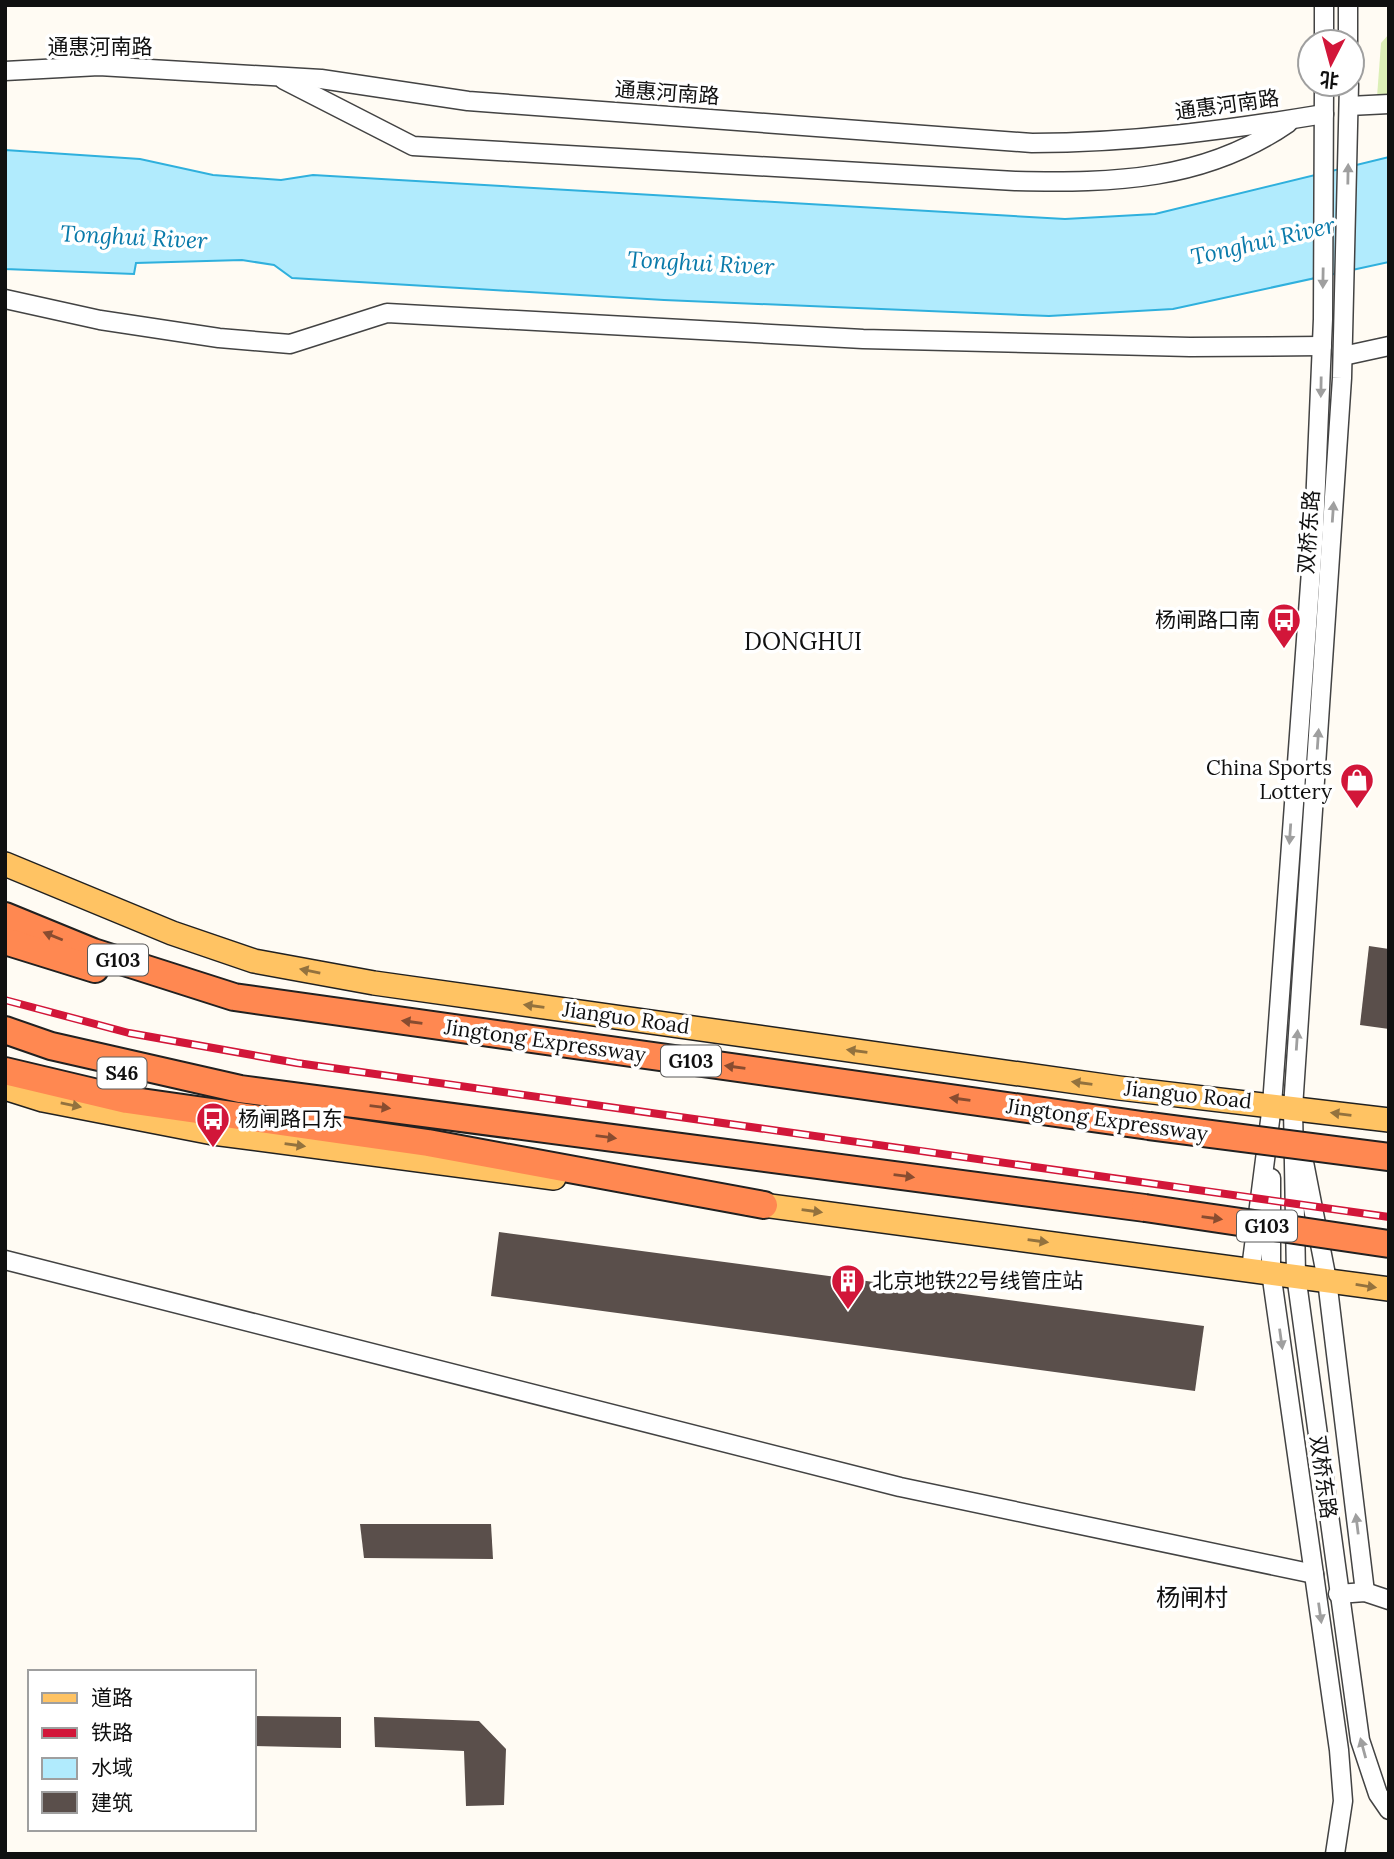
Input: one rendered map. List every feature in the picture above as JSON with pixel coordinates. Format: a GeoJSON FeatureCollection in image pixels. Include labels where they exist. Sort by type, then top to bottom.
{"type":"FeatureCollection","features":[{"type":"Feature","properties":{"kind":"highway","name":"Jingtong Expressway"},"geometry":{"type":"LineString","coordinates":[[5,916],[93,952],[234,997],[1149,1126],[1389,1157]]}},
{"type":"Feature","properties":{"kind":"highway"},"geometry":{"type":"LineString","coordinates":[[5,941],[98,970],[234,997]]}},
{"type":"Feature","properties":{"kind":"highway","name":"G103"},"geometry":{"type":"LineString","coordinates":[[5,1030],[51,1046],[240,1089],[1145,1208],[1389,1244]]}},
{"type":"Feature","properties":{"kind":"highway","name":"S46"},"geometry":{"type":"LineString","coordinates":[[5,1050],[61,1065],[240,1089]]}},
{"type":"Feature","properties":{"kind":"highway"},"geometry":{"type":"LineString","coordinates":[[5,1070],[127,1100],[428,1143],[764,1205]]}},
{"type":"Feature","properties":{"kind":"main road","name":"Jianguo Road"},"geometry":{"type":"LineString","coordinates":[[5,864],[172,933],[254,961],[374,983],[1105,1086],[1389,1120]]}},
{"type":"Feature","properties":{"kind":"main road"},"geometry":{"type":"LineString","coordinates":[[5,1088],[43,1100],[213,1133],[1389,1289]]}},
{"type":"Feature","properties":{"kind":"street"},"geometry":{"type":"LineString","coordinates":[[1324,5],[1324,28]]}},
{"type":"Feature","properties":{"kind":"street"},"geometry":{"type":"LineString","coordinates":[[1348,5],[1348,28]]}},
{"type":"Feature","properties":{"kind":"street","name":"通惠河南路"},"geometry":{"type":"LineString","coordinates":[[5,71],[99,66],[321,79],[468,101],[981,141],[1086,143],[1165,137],[1324,114]]}},
{"type":"Feature","properties":{"kind":"street"},"geometry":{"type":"LineString","coordinates":[[277,76],[413,146],[1015,181],[1090,182],[1183,171],[1256,145],[1294,119]]}},
{"type":"Feature","properties":{"kind":"street","name":"双桥东路"},"geometry":{"type":"LineString","coordinates":[[1324,98],[1322,346],[1282,1106],[1296,1275],[1360,1740],[1378,1794],[1389,1810]]}},
{"type":"Feature","properties":{"kind":"street","name":"双桥东路"},"geometry":{"type":"LineString","coordinates":[[1335,1854],[1343,1801],[1314,1574],[1261,1270],[1282,1106],[1343,356],[1349,98]]}},
{"type":"Feature","properties":{"kind":"street"},"geometry":{"type":"LineString","coordinates":[[1349,106],[1389,104]]}},
{"type":"Feature","properties":{"kind":"street"},"geometry":{"type":"LineString","coordinates":[[5,299],[100,320],[219,338],[290,344],[387,313],[863,339],[1191,348],[1322,346]]}},
{"type":"Feature","properties":{"kind":"street"},"geometry":{"type":"LineString","coordinates":[[1343,356],[1389,346]]}},
{"type":"Feature","properties":{"kind":"street","name":"双桥东路"},"geometry":{"type":"LineString","coordinates":[[1282,1106],[1326,1280],[1365,1592]]}},
{"type":"Feature","properties":{"kind":"street"},"geometry":{"type":"LineString","coordinates":[[5,1260],[900,1487],[1314,1574]]}},
{"type":"Feature","properties":{"kind":"street"},"geometry":{"type":"LineString","coordinates":[[1338,1594],[1365,1592],[1389,1600]]}},
{"type":"Feature","properties":{"kind":"green space"},"geometry":{"type":"Polygon","coordinates":[[[1389,34],[1389,97],[1377,97],[1381,43],[1389,34]]]}},
{"type":"Feature","properties":{"kind":"water","name":"Tonghui River"},"geometry":{"type":"Polygon","coordinates":[[[5,150],[140,159],[213,175],[281,180],[313,175],[1065,219],[1155,214],[1389,157],[1389,262],[1173,309],[1049,316],[664,300],[292,278],[274,265],[242,260],[136,263],[134,274],[5,269],[5,150]]]}},
{"type":"Feature","properties":{"kind":"building"},"geometry":{"type":"Polygon","coordinates":[[[1369,946],[1389,949],[1389,1029],[1360,1025],[1369,946]]]}},
{"type":"Feature","properties":{"kind":"building","name":"北京地铁22号线管庄站"},"geometry":{"type":"Polygon","coordinates":[[[499,1232],[1204,1326],[1195,1391],[491,1296],[499,1232]]]}},
{"type":"Feature","properties":{"kind":"building"},"geometry":{"type":"Polygon","coordinates":[[[360,1524],[491,1524],[493,1559],[364,1558],[360,1524]]]}},
{"type":"Feature","properties":{"kind":"building"},"geometry":{"type":"Polygon","coordinates":[[[256,1716],[341,1717],[341,1748],[256,1746],[256,1716]]]}},
{"type":"Feature","properties":{"kind":"building"},"geometry":{"type":"Polygon","coordinates":[[[374,1717],[479,1721],[506,1749],[504,1805],[466,1806],[464,1751],[375,1747],[374,1717]]]}},
{"type":"Feature","properties":{"kind":"railway"},"geometry":{"type":"LineString","coordinates":[[5,1000],[129,1033],[297,1063],[1389,1217]]}},
{"type":"Feature","properties":{"kind":"place","name":"杨闸路口南"},"geometry":{"type":"Point","coordinates":[1284,650]}},
{"type":"Feature","properties":{"kind":"place","name":"China Sports Lottery"},"geometry":{"type":"Point","coordinates":[1357,810]}},
{"type":"Feature","properties":{"kind":"place","name":"杨闸路口东"},"geometry":{"type":"Point","coordinates":[213,1149]}},
{"type":"Feature","properties":{"kind":"place","name":"北京地铁22号线管庄站"},"geometry":{"type":"Point","coordinates":[848,1311]}},
{"type":"Feature","properties":{"kind":"district","name":"DONGHUI"},"geometry":{"type":"Point","coordinates":[803,642]}},
{"type":"Feature","properties":{"kind":"district","name":"杨闸村"},"geometry":{"type":"Point","coordinates":[1192,1598]}}]}
